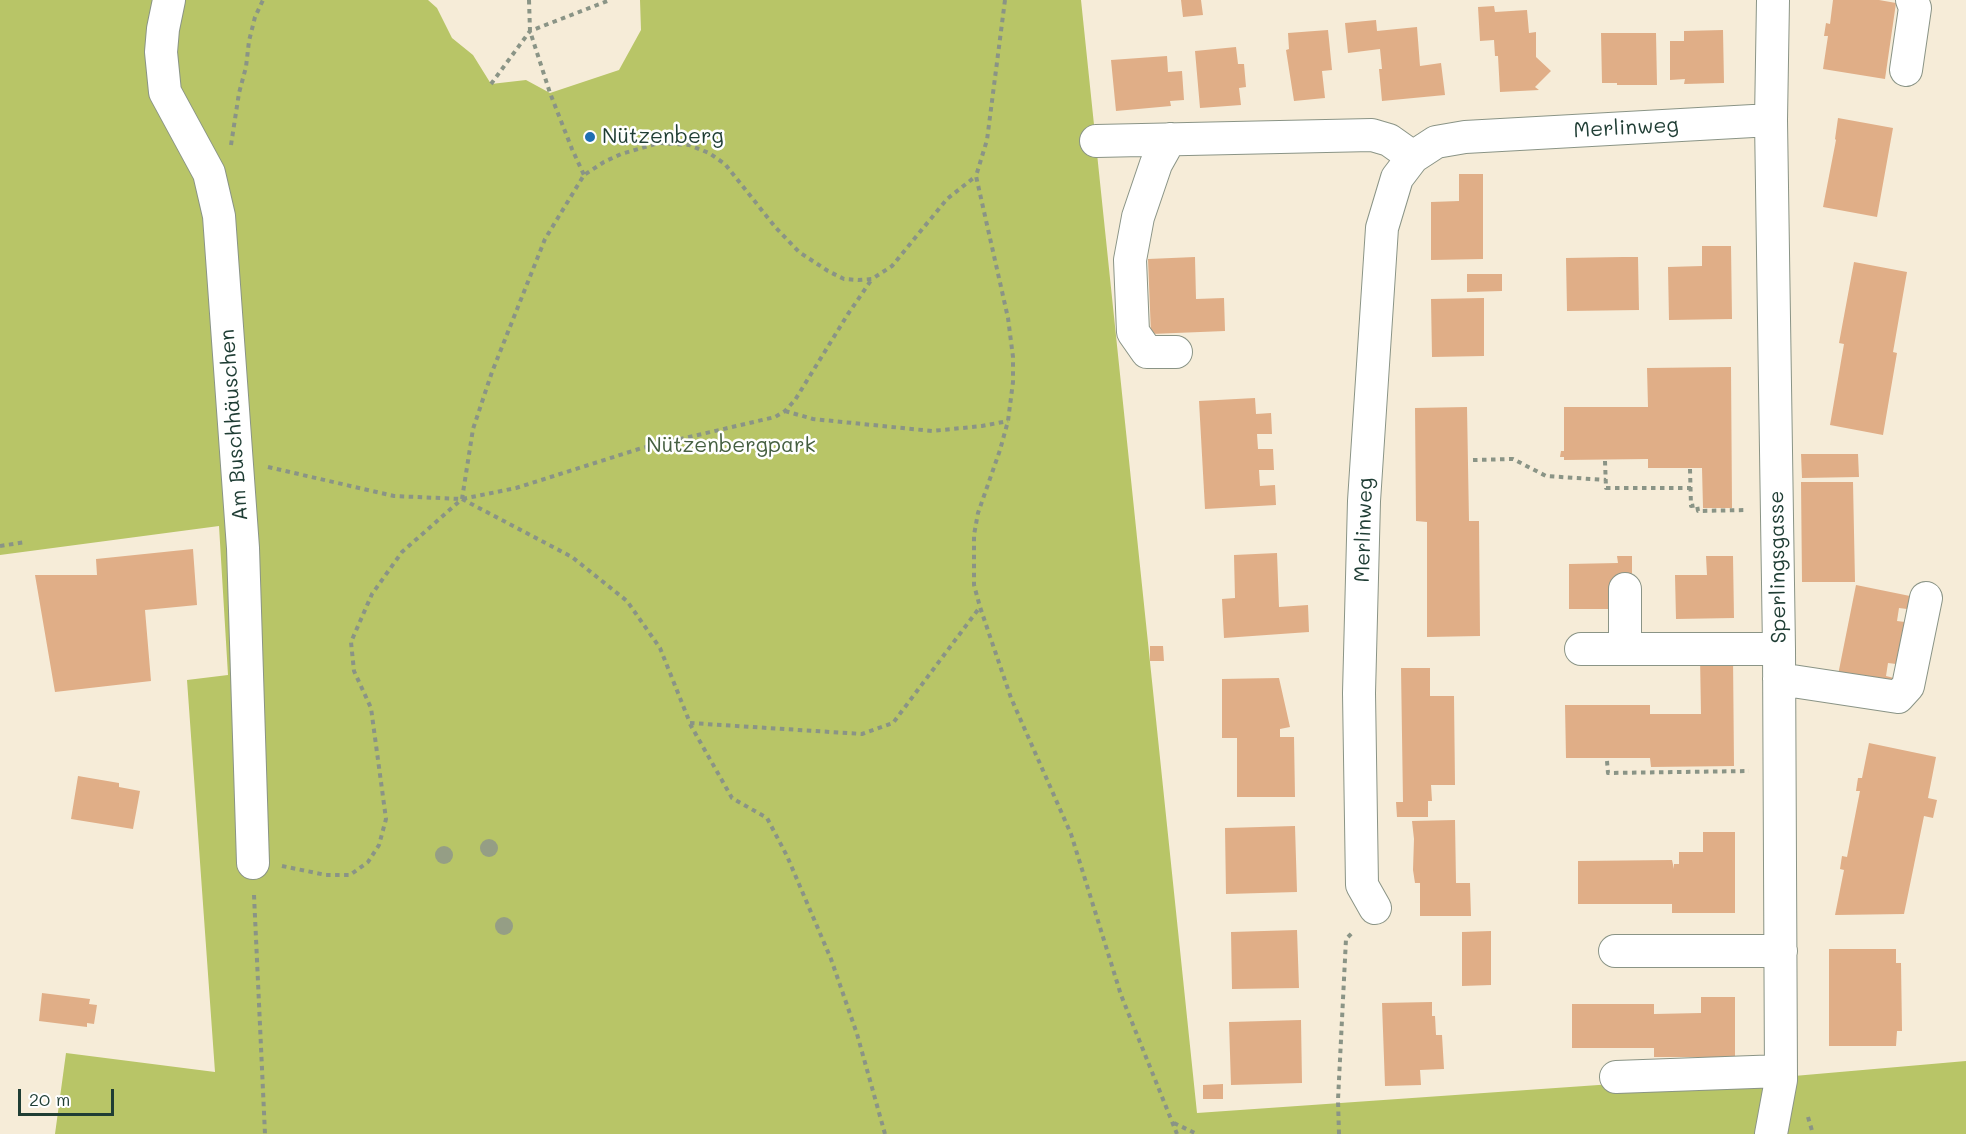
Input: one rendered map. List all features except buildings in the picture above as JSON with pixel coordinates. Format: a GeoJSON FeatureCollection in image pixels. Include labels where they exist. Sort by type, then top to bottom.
{"type":"FeatureCollection","features":[{"type":"Feature","properties":{"kind":"street","name":"Am Buschhäuschen"},"geometry":{"type":"LineString","coordinates":[[169,0],[161,52],[165,92],[210,173],[219,216],[243,548],[253,863]]}},
{"type":"Feature","properties":{"kind":"street","name":"Sperlingsgasse"},"geometry":{"type":"LineString","coordinates":[[1771,1134],[1781,1071],[1779,664],[1771,120],[1773,0]]}},
{"type":"Feature","properties":{"kind":"street"},"geometry":{"type":"LineString","coordinates":[[1906,70],[1915,8],[1912,0]]}},
{"type":"Feature","properties":{"kind":"street","name":"Merlinweg"},"geometry":{"type":"LineString","coordinates":[[1375,908],[1362,885],[1359,693],[1364,501],[1382,228],[1397,178],[1413,157],[1436,142],[1465,137],[1771,120]]}},
{"type":"Feature","properties":{"kind":"street"},"geometry":{"type":"LineString","coordinates":[[1096,141],[1372,135],[1389,140],[1413,157]]}},
{"type":"Feature","properties":{"kind":"street"},"geometry":{"type":"LineString","coordinates":[[1170,139],[1152,174],[1138,217],[1130,260],[1133,332],[1147,352],[1176,352]]}},
{"type":"Feature","properties":{"kind":"street"},"geometry":{"type":"LineString","coordinates":[[1625,589],[1625,650]]}},
{"type":"Feature","properties":{"kind":"street"},"geometry":{"type":"LineString","coordinates":[[1581,649],[1625,650],[1779,664],[1898,697],[1908,686],[1926,598]]}},
{"type":"Feature","properties":{"kind":"street"},"geometry":{"type":"LineString","coordinates":[[1615,951],[1781,951]]}},
{"type":"Feature","properties":{"kind":"street"},"geometry":{"type":"LineString","coordinates":[[1616,1077],[1781,1071]]}},
{"type":"Feature","properties":{"kind":"path"},"geometry":{"type":"LineString","coordinates":[[229,149],[249,41],[255,17],[263,0]]}},
{"type":"Feature","properties":{"kind":"path"},"geometry":{"type":"LineString","coordinates":[[529,0],[530,31],[550,93],[584,175]]}},
{"type":"Feature","properties":{"kind":"path"},"geometry":{"type":"LineString","coordinates":[[491,84],[530,31],[610,0]]}},
{"type":"Feature","properties":{"kind":"path"},"geometry":{"type":"LineString","coordinates":[[1005,0],[987,140],[976,176],[1008,318],[1013,357],[1012,401],[1000,450],[978,513],[974,535],[974,585],[1011,698],[1071,834],[1121,995],[1177,1134]]}},
{"type":"Feature","properties":{"kind":"path"},"geometry":{"type":"LineString","coordinates":[[265,1134],[253,863],[272,864],[326,875],[350,875],[369,862],[379,845],[386,819],[372,708],[354,671],[351,642],[372,594],[402,552],[462,499],[473,429],[492,372],[545,239],[584,175],[604,162],[644,146],[659,143],[689,145],[709,153],[725,164],[776,228],[800,252],[844,279],[872,279]]}},
{"type":"Feature","properties":{"kind":"path"},"geometry":{"type":"LineString","coordinates":[[235,459],[394,496],[462,499],[516,488],[642,448],[775,417],[785,411],[795,400],[872,279],[892,266],[947,199],[976,176]]}},
{"type":"Feature","properties":{"kind":"path"},"geometry":{"type":"LineString","coordinates":[[785,411],[813,419],[932,431],[1008,421]]}},
{"type":"Feature","properties":{"kind":"path"},"geometry":{"type":"LineString","coordinates":[[1473,460],[1513,459],[1546,476],[1606,480]]}},
{"type":"Feature","properties":{"kind":"path"},"geometry":{"type":"LineString","coordinates":[[1605,462],[1606,488],[1691,488]]}},
{"type":"Feature","properties":{"kind":"path"},"geometry":{"type":"LineString","coordinates":[[1690,469],[1691,506],[1697,505],[1698,511],[1777,509]]}},
{"type":"Feature","properties":{"kind":"path"},"geometry":{"type":"LineString","coordinates":[[462,499],[572,557],[627,601],[660,648],[690,723],[732,798],[768,818],[787,856],[831,959],[885,1134]]}},
{"type":"Feature","properties":{"kind":"path"},"geometry":{"type":"LineString","coordinates":[[0,546],[26,542]]}},
{"type":"Feature","properties":{"kind":"path"},"geometry":{"type":"LineString","coordinates":[[690,723],[862,734],[893,723],[980,607]]}},
{"type":"Feature","properties":{"kind":"path"},"geometry":{"type":"LineString","coordinates":[[1607,761],[1608,773],[1780,771]]}},
{"type":"Feature","properties":{"kind":"path"},"geometry":{"type":"LineString","coordinates":[[1339,1134],[1338,1100],[1346,939],[1375,908]]}},
{"type":"Feature","properties":{"kind":"path"},"geometry":{"type":"LineString","coordinates":[[1174,1123],[1197,1134]]}},
{"type":"Feature","properties":{"kind":"path"},"geometry":{"type":"LineString","coordinates":[[1810,1127],[1813,1134]]}},
{"type":"Feature","properties":{"kind":"green space","name":"Nützenbergpark"},"geometry":{"type":"Polygon","coordinates":[[[0,0],[428,0],[437,8],[452,38],[473,55],[491,84],[526,80],[550,93],[619,70],[641,30],[640,0],[1081,0],[1197,1113],[1613,1084],[1771,1078],[1966,1061],[1966,1134],[55,1134],[66,1053],[215,1072],[187,680],[228,675],[219,526],[0,555],[0,0]]]}},
{"type":"Feature","properties":{"kind":"place","name":"Nützenberg"},"geometry":{"type":"Point","coordinates":[590,137]}}]}
